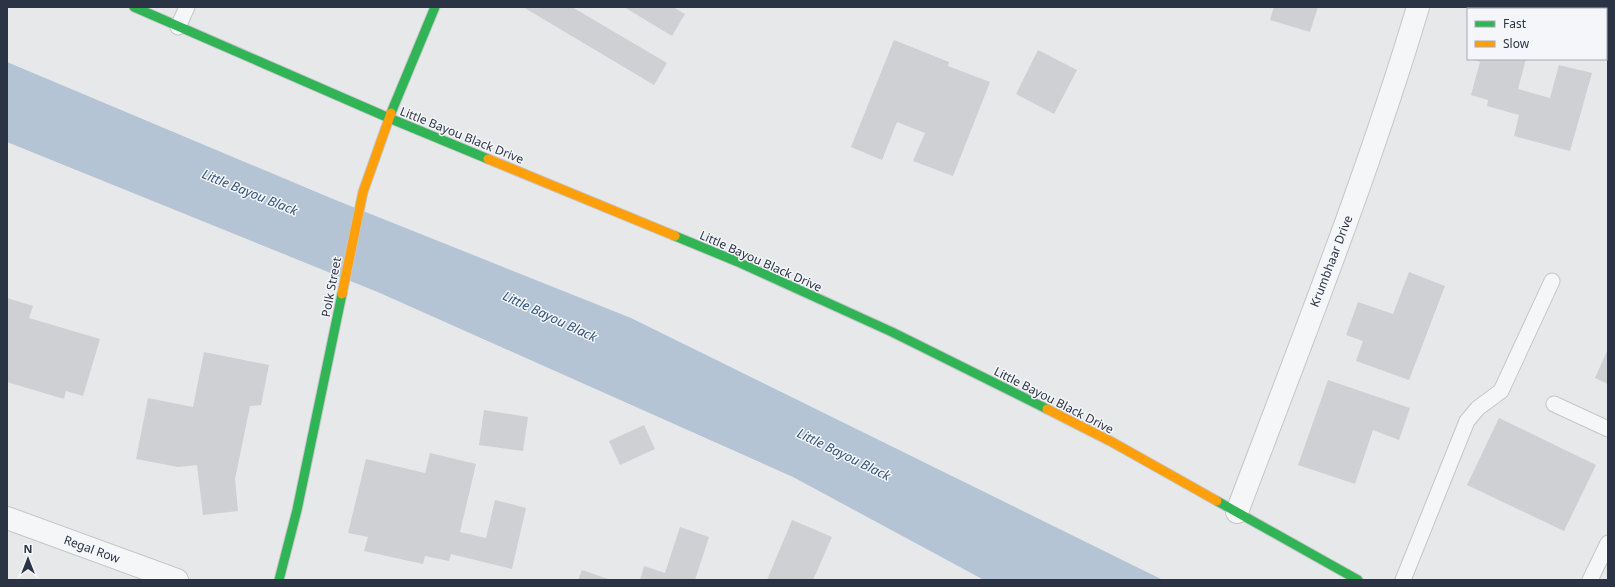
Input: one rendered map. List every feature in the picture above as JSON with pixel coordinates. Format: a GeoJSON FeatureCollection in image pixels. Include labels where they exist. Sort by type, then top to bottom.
{"type":"FeatureCollection","features":[{"type":"Feature","properties":{"kind":"main road","name":"Little Bayou Black Drive"},"geometry":{"type":"LineString","coordinates":[[134,7],[389,118],[738,262],[892,332],[1112,442],[1358,580]]}},
{"type":"Feature","properties":{"kind":"main road","name":"Polk Street"},"geometry":{"type":"LineString","coordinates":[[279,580],[297,510],[363,192],[389,118],[434,7]]}},
{"type":"Feature","properties":{"kind":"street","name":"Krumbhaar Drive"},"geometry":{"type":"LineString","coordinates":[[1237,512],[1361,182],[1406,50],[1418,7]]}},
{"type":"Feature","properties":{"kind":"street","name":"Regal Row"},"geometry":{"type":"LineString","coordinates":[[7,518],[177,580]]}},
{"type":"Feature","properties":{"kind":"lane"},"geometry":{"type":"LineString","coordinates":[[178,27],[187,7]]}},
{"type":"Feature","properties":{"kind":"lane"},"geometry":{"type":"LineString","coordinates":[[1403,580],[1467,420],[1478,408],[1501,391],[1552,281]]}},
{"type":"Feature","properties":{"kind":"lane"},"geometry":{"type":"LineString","coordinates":[[1554,404],[1608,429]]}},
{"type":"Feature","properties":{"kind":"lane"},"geometry":{"type":"LineString","coordinates":[[1590,580],[1608,543]]}},
{"type":"Feature","properties":{"kind":"water","name":"Little Bayou Black"},"geometry":{"type":"Polygon","coordinates":[[[7,62],[333,199],[631,318],[1163,580],[984,580],[793,477],[380,293],[7,142],[7,62]]]}},
{"type":"Feature","properties":{"kind":"building"},"geometry":{"type":"Polygon","coordinates":[[[523,7],[572,7],[667,63],[654,85],[523,7]]]}},
{"type":"Feature","properties":{"kind":"building"},"geometry":{"type":"Polygon","coordinates":[[[624,7],[673,7],[685,14],[672,36],[624,7]]]}},
{"type":"Feature","properties":{"kind":"building"},"geometry":{"type":"Polygon","coordinates":[[[1274,7],[1318,7],[1310,32],[1270,20],[1274,7]]]}},
{"type":"Feature","properties":{"kind":"building"},"geometry":{"type":"Polygon","coordinates":[[[894,40],[949,62],[948,66],[990,82],[953,176],[913,161],[925,133],[897,122],[882,160],[851,147],[894,40]]]}},
{"type":"Feature","properties":{"kind":"building"},"geometry":{"type":"Polygon","coordinates":[[[1038,50],[1077,70],[1054,114],[1016,94],[1038,50]]]}},
{"type":"Feature","properties":{"kind":"building"},"geometry":{"type":"Polygon","coordinates":[[[1475,60],[1526,60],[1518,89],[1550,98],[1559,65],[1592,73],[1570,151],[1514,136],[1519,115],[1487,106],[1488,100],[1471,95],[1480,62],[1475,60]]]}},
{"type":"Feature","properties":{"kind":"building"},"geometry":{"type":"Polygon","coordinates":[[[1409,272],[1445,286],[1409,380],[1356,361],[1363,341],[1346,335],[1358,302],[1393,314],[1409,272]]]}},
{"type":"Feature","properties":{"kind":"building"},"geometry":{"type":"Polygon","coordinates":[[[7,298],[33,306],[29,318],[100,339],[83,396],[66,391],[64,399],[7,382],[7,298]]]}},
{"type":"Feature","properties":{"kind":"building"},"geometry":{"type":"Polygon","coordinates":[[[1608,349],[1608,384],[1595,378],[1608,349]]]}},
{"type":"Feature","properties":{"kind":"building"},"geometry":{"type":"Polygon","coordinates":[[[204,352],[269,365],[261,405],[250,406],[235,479],[238,511],[203,515],[197,465],[178,467],[136,459],[148,398],[193,407],[204,352]]]}},
{"type":"Feature","properties":{"kind":"building"},"geometry":{"type":"Polygon","coordinates":[[[1328,380],[1410,408],[1399,440],[1373,430],[1355,484],[1298,465],[1328,380]]]}},
{"type":"Feature","properties":{"kind":"building"},"geometry":{"type":"Polygon","coordinates":[[[484,410],[528,417],[523,451],[479,445],[484,410]]]}},
{"type":"Feature","properties":{"kind":"building"},"geometry":{"type":"Polygon","coordinates":[[[1499,418],[1596,465],[1564,531],[1467,485],[1499,418]]]}},
{"type":"Feature","properties":{"kind":"building"},"geometry":{"type":"Polygon","coordinates":[[[644,425],[655,449],[620,465],[609,441],[644,425]]]}},
{"type":"Feature","properties":{"kind":"building"},"geometry":{"type":"Polygon","coordinates":[[[430,453],[476,464],[460,532],[486,538],[495,500],[526,508],[512,569],[451,554],[449,561],[425,556],[423,564],[364,551],[368,537],[348,533],[366,459],[425,473],[430,453]]]}},
{"type":"Feature","properties":{"kind":"building"},"geometry":{"type":"Polygon","coordinates":[[[792,520],[832,537],[813,580],[767,580],[792,520]]]}},
{"type":"Feature","properties":{"kind":"building"},"geometry":{"type":"Polygon","coordinates":[[[680,527],[709,537],[695,580],[640,580],[644,566],[665,573],[680,527]]]}},
{"type":"Feature","properties":{"kind":"building"},"geometry":{"type":"Polygon","coordinates":[[[582,570],[611,580],[578,580],[582,570]]]}},
{"type":"Feature","properties":{"kind":"traffic: fast"},"geometry":{"type":"LineString","coordinates":[[134,7],[389,118],[488,159]]}},
{"type":"Feature","properties":{"kind":"traffic: fast"},"geometry":{"type":"LineString","coordinates":[[391,113],[435,7]]}},
{"type":"Feature","properties":{"kind":"traffic: fast"},"geometry":{"type":"LineString","coordinates":[[675,236],[738,262],[892,332],[1047,409]]}},
{"type":"Feature","properties":{"kind":"traffic: fast"},"geometry":{"type":"LineString","coordinates":[[279,580],[297,510],[342,294]]}},
{"type":"Feature","properties":{"kind":"traffic: fast"},"geometry":{"type":"LineString","coordinates":[[1217,501],[1358,580]]}},
{"type":"Feature","properties":{"kind":"traffic: slow"},"geometry":{"type":"LineString","coordinates":[[342,294],[363,192],[391,113]]}},
{"type":"Feature","properties":{"kind":"traffic: slow"},"geometry":{"type":"LineString","coordinates":[[488,159],[675,236]]}},
{"type":"Feature","properties":{"kind":"traffic: slow"},"geometry":{"type":"LineString","coordinates":[[1047,409],[1112,442],[1217,501]]}}]}
